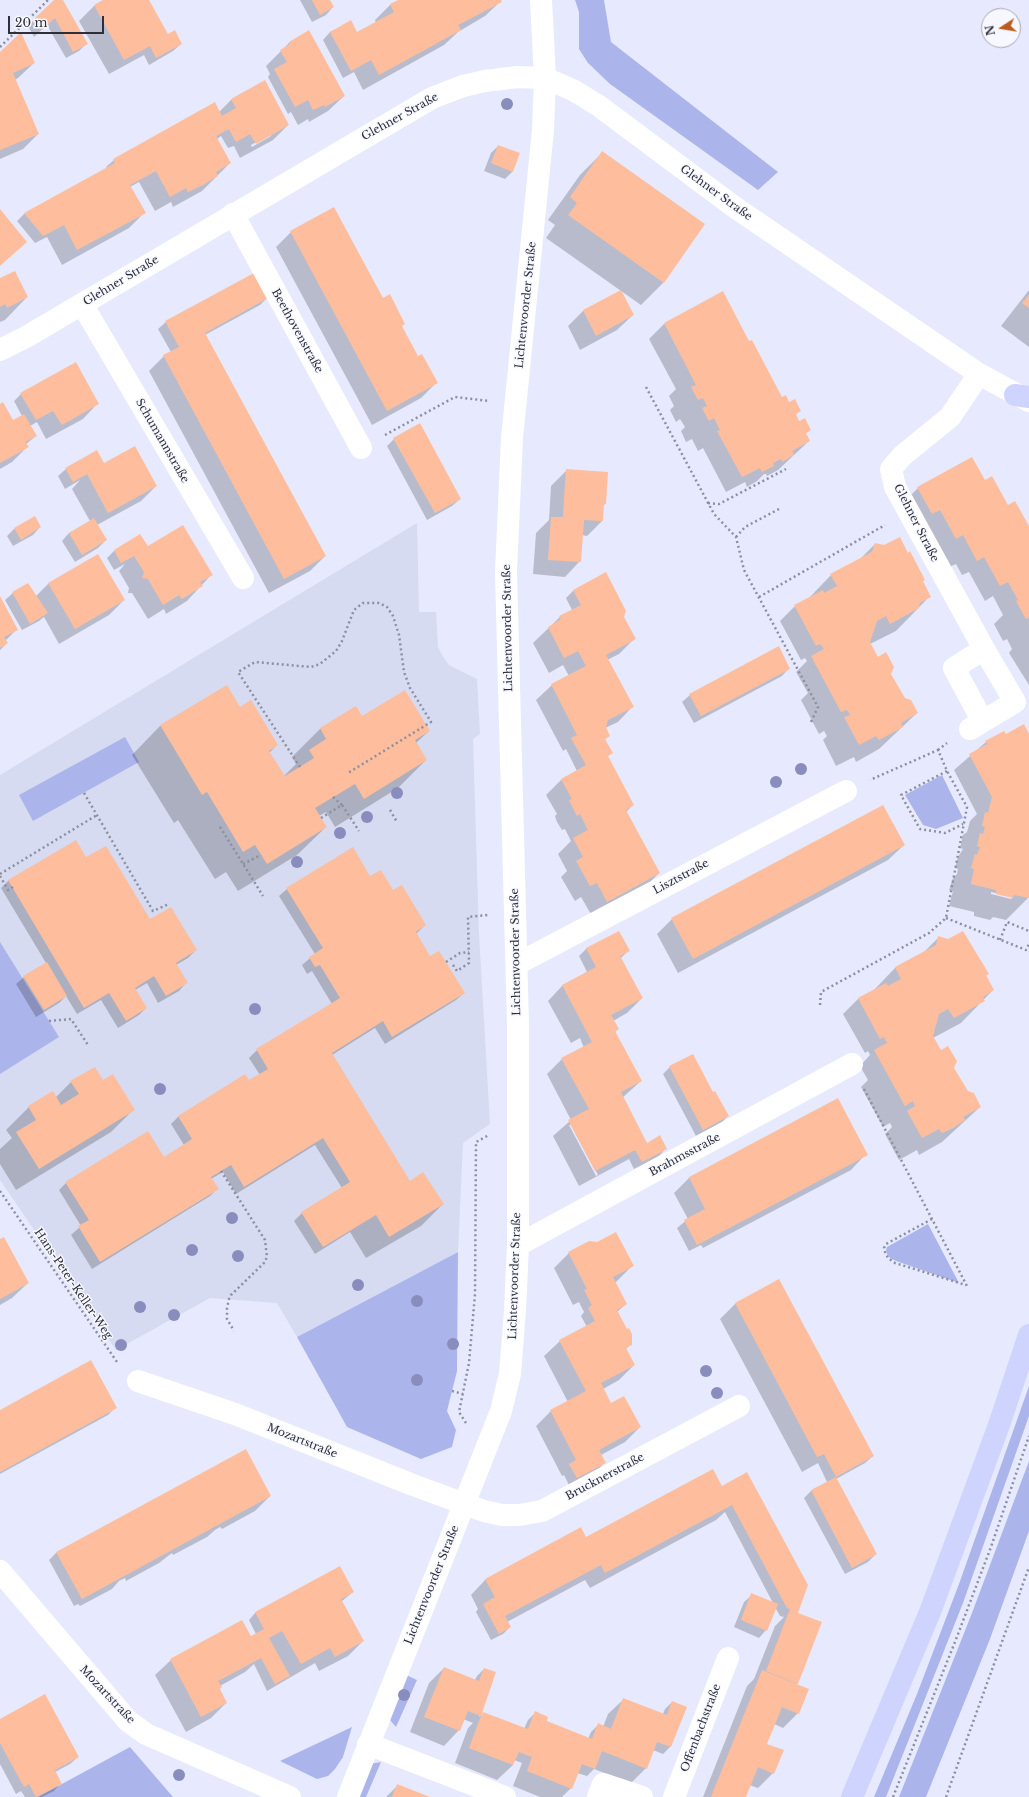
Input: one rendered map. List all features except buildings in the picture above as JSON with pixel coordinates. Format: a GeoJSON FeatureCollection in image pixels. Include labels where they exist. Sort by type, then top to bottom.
{"type":"FeatureCollection","features":[{"type":"Feature","properties":{"kind":"main road"},"geometry":{"type":"LineString","coordinates":[[852,1797],[930,1612],[999,1425],[1029,1335]]}},
{"type":"Feature","properties":{"kind":"street","name":"Lichtenvoorder Straße"},"geometry":{"type":"LineString","coordinates":[[348,1797],[501,1411],[510,1374],[518,1245],[518,1120],[517,964],[506,572],[508,506],[515,403],[543,130],[545,78],[541,0]]}},
{"type":"Feature","properties":{"kind":"street","name":"Glehner Straße"},"geometry":{"type":"LineString","coordinates":[[0,350],[26,337],[402,114],[439,95],[463,86],[485,81],[517,77],[545,78],[573,90],[599,106],[733,206],[979,374],[1024,398]]}},
{"type":"Feature","properties":{"kind":"street","name":"Beethovenstraße"},"geometry":{"type":"LineString","coordinates":[[233,214],[361,448]]}},
{"type":"Feature","properties":{"kind":"street","name":"Schumannstraße"},"geometry":{"type":"LineString","coordinates":[[82,304],[243,578]]}},
{"type":"Feature","properties":{"kind":"street","name":"Glehner Straße"},"geometry":{"type":"LineString","coordinates":[[979,374],[950,417],[902,456],[890,469],[895,487],[984,649],[1015,702],[976,725],[954,668],[984,649]]}},
{"type":"Feature","properties":{"kind":"street","name":"Lisztstraße"},"geometry":{"type":"LineString","coordinates":[[517,964],[846,791]]}},
{"type":"Feature","properties":{"kind":"street","name":"Brahmsstraße"},"geometry":{"type":"LineString","coordinates":[[518,1245],[852,1064]]}},
{"type":"Feature","properties":{"kind":"street","name":"Mozartstraße"},"geometry":{"type":"LineString","coordinates":[[138,1381],[235,1414],[464,1504]]}},
{"type":"Feature","properties":{"kind":"street","name":"Brucknerstraße"},"geometry":{"type":"LineString","coordinates":[[464,1504],[502,1515],[519,1515],[542,1511],[739,1406]]}},
{"type":"Feature","properties":{"kind":"street","name":"Mozartstraße"},"geometry":{"type":"LineString","coordinates":[[1,1575],[128,1721],[146,1734],[290,1797]]}},
{"type":"Feature","properties":{"kind":"street","name":"Offenbachstraße"},"geometry":{"type":"LineString","coordinates":[[674,1797],[728,1658]]}},
{"type":"Feature","properties":{"kind":"street"},"geometry":{"type":"LineString","coordinates":[[368,1744],[505,1797]]}},
{"type":"Feature","properties":{"kind":"street"},"geometry":{"type":"LineString","coordinates":[[598,1797],[603,1784],[642,1797]]}},
{"type":"Feature","properties":{"kind":"path"},"geometry":{"type":"LineString","coordinates":[[0,47],[48,0]]}},
{"type":"Feature","properties":{"kind":"path"},"geometry":{"type":"LineString","coordinates":[[646,387],[714,514],[736,537],[744,570],[818,707],[811,722]]}},
{"type":"Feature","properties":{"kind":"path"},"geometry":{"type":"LineString","coordinates":[[361,448],[455,397],[515,403]]}},
{"type":"Feature","properties":{"kind":"path"},"geometry":{"type":"LineString","coordinates":[[708,503],[719,504],[786,469]]}},
{"type":"Feature","properties":{"kind":"path"},"geometry":{"type":"LineString","coordinates":[[736,537],[745,527],[779,509]]}},
{"type":"Feature","properties":{"kind":"path"},"geometry":{"type":"LineString","coordinates":[[759,597],[909,513]]}},
{"type":"Feature","properties":{"kind":"path"},"geometry":{"type":"LineString","coordinates":[[300,767],[238,672],[255,662],[310,667],[320,664],[336,651],[354,610],[363,603],[379,603],[387,607],[393,616],[399,635],[404,672],[410,688],[431,722],[348,773]]}},
{"type":"Feature","properties":{"kind":"path"},"geometry":{"type":"LineString","coordinates":[[820,1005],[822,992],[930,933],[946,918],[967,807],[947,771],[938,750],[846,791]]}},
{"type":"Feature","properties":{"kind":"path"},"geometry":{"type":"LineString","coordinates":[[947,771],[901,795],[920,829],[946,833],[964,824]]}},
{"type":"Feature","properties":{"kind":"path"},"geometry":{"type":"LineString","coordinates":[[84,793],[153,912],[169,904]]}},
{"type":"Feature","properties":{"kind":"path"},"geometry":{"type":"LineString","coordinates":[[333,797],[342,805],[359,831]]}},
{"type":"Feature","properties":{"kind":"path"},"geometry":{"type":"LineString","coordinates":[[321,818],[342,805]]}},
{"type":"Feature","properties":{"kind":"path"},"geometry":{"type":"LineString","coordinates":[[390,810],[397,822]]}},
{"type":"Feature","properties":{"kind":"path"},"geometry":{"type":"LineString","coordinates":[[13,887],[8,890],[0,875],[97,815]]}},
{"type":"Feature","properties":{"kind":"path"},"geometry":{"type":"LineString","coordinates":[[220,827],[263,896]]}},
{"type":"Feature","properties":{"kind":"path"},"geometry":{"type":"LineString","coordinates":[[244,864],[261,855]]}},
{"type":"Feature","properties":{"kind":"path"},"geometry":{"type":"LineString","coordinates":[[453,965],[457,971],[469,963],[468,917],[515,913]]}},
{"type":"Feature","properties":{"kind":"path"},"geometry":{"type":"LineString","coordinates":[[946,918],[1026,950],[1029,944]]}},
{"type":"Feature","properties":{"kind":"path"},"geometry":{"type":"LineString","coordinates":[[1000,940],[1007,922],[1029,931]]}},
{"type":"Feature","properties":{"kind":"path"},"geometry":{"type":"LineString","coordinates":[[446,962],[460,953],[469,952]]}},
{"type":"Feature","properties":{"kind":"path"},"geometry":{"type":"LineString","coordinates":[[49,1022],[71,1019],[88,1045]]}},
{"type":"Feature","properties":{"kind":"path"},"geometry":{"type":"LineString","coordinates":[[852,1064],[967,1286],[895,1262],[888,1258],[884,1248],[886,1244],[932,1219]]}},
{"type":"Feature","properties":{"kind":"path"},"geometry":{"type":"LineString","coordinates":[[484,1452],[458,1412],[469,1363],[475,1294],[476,1142],[518,1120]]}},
{"type":"Feature","properties":{"kind":"path"},"geometry":{"type":"LineString","coordinates":[[221,1171],[265,1240],[266,1252],[264,1263],[231,1295],[228,1300],[227,1319],[234,1331]]}},
{"type":"Feature","properties":{"kind":"path","name":"Hans-Peter-Keller-Weg"},"geometry":{"type":"LineString","coordinates":[[0,1191],[122,1369],[138,1381]]}},
{"type":"Feature","properties":{"kind":"path"},"geometry":{"type":"LineString","coordinates":[[452,1391],[463,1394]]}},
{"type":"Feature","properties":{"kind":"path"},"geometry":{"type":"LineString","coordinates":[[893,1797],[963,1620],[1029,1436]]}},
{"type":"Feature","properties":{"kind":"path"},"geometry":{"type":"LineString","coordinates":[[946,1797],[1029,1567]]}},
{"type":"Feature","properties":{"kind":"shaded area"},"geometry":{"type":"Polygon","coordinates":[[[575,0],[604,0],[611,42],[778,172],[758,190],[610,84],[588,63],[579,49],[579,12],[575,0]]]}},
{"type":"Feature","properties":{"kind":"shaded area"},"geometry":{"type":"Polygon","coordinates":[[[417,523],[419,612],[436,612],[438,647],[442,655],[449,665],[477,679],[480,734],[473,739],[479,934],[490,1124],[463,1143],[458,1252],[297,1337],[277,1303],[210,1298],[116,1350],[0,1180],[0,775],[417,523]]]}},
{"type":"Feature","properties":{"kind":"shaded area"},"geometry":{"type":"Polygon","coordinates":[[[125,737],[139,762],[33,821],[19,795],[125,737]]]}},
{"type":"Feature","properties":{"kind":"shaded area"},"geometry":{"type":"Polygon","coordinates":[[[942,775],[963,818],[936,829],[923,825],[905,795],[942,775]]]}},
{"type":"Feature","properties":{"kind":"shaded area"},"geometry":{"type":"Polygon","coordinates":[[[0,942],[59,1037],[0,1074],[0,942]]]}},
{"type":"Feature","properties":{"kind":"shaded area"},"geometry":{"type":"Polygon","coordinates":[[[928,1224],[959,1283],[896,1261],[890,1258],[887,1254],[887,1247],[928,1224]]]}},
{"type":"Feature","properties":{"kind":"shaded area"},"geometry":{"type":"Polygon","coordinates":[[[458,1252],[457,1371],[447,1411],[456,1430],[452,1447],[421,1459],[347,1427],[297,1337],[458,1252]]]}},
{"type":"Feature","properties":{"kind":"shaded area"},"geometry":{"type":"Polygon","coordinates":[[[1029,1386],[1029,1416],[963,1603],[886,1797],[874,1797],[917,1694],[959,1584],[1029,1386]]]}},
{"type":"Feature","properties":{"kind":"shaded area"},"geometry":{"type":"Polygon","coordinates":[[[1029,1461],[1029,1531],[990,1639],[926,1797],[899,1797],[972,1613],[1029,1461]]]}},
{"type":"Feature","properties":{"kind":"shaded area"},"geometry":{"type":"Polygon","coordinates":[[[404,1674],[417,1680],[396,1727],[390,1720],[404,1674]]]}},
{"type":"Feature","properties":{"kind":"shaded area"},"geometry":{"type":"Polygon","coordinates":[[[352,1727],[343,1757],[328,1776],[317,1779],[280,1761],[352,1727]]]}},
{"type":"Feature","properties":{"kind":"shaded area"},"geometry":{"type":"Polygon","coordinates":[[[130,1747],[173,1797],[38,1797],[130,1747]]]}},
{"type":"Feature","properties":{"kind":"shaded area"},"geometry":{"type":"Polygon","coordinates":[[[381,1762],[366,1797],[351,1797],[370,1764],[381,1762]]]}}]}
